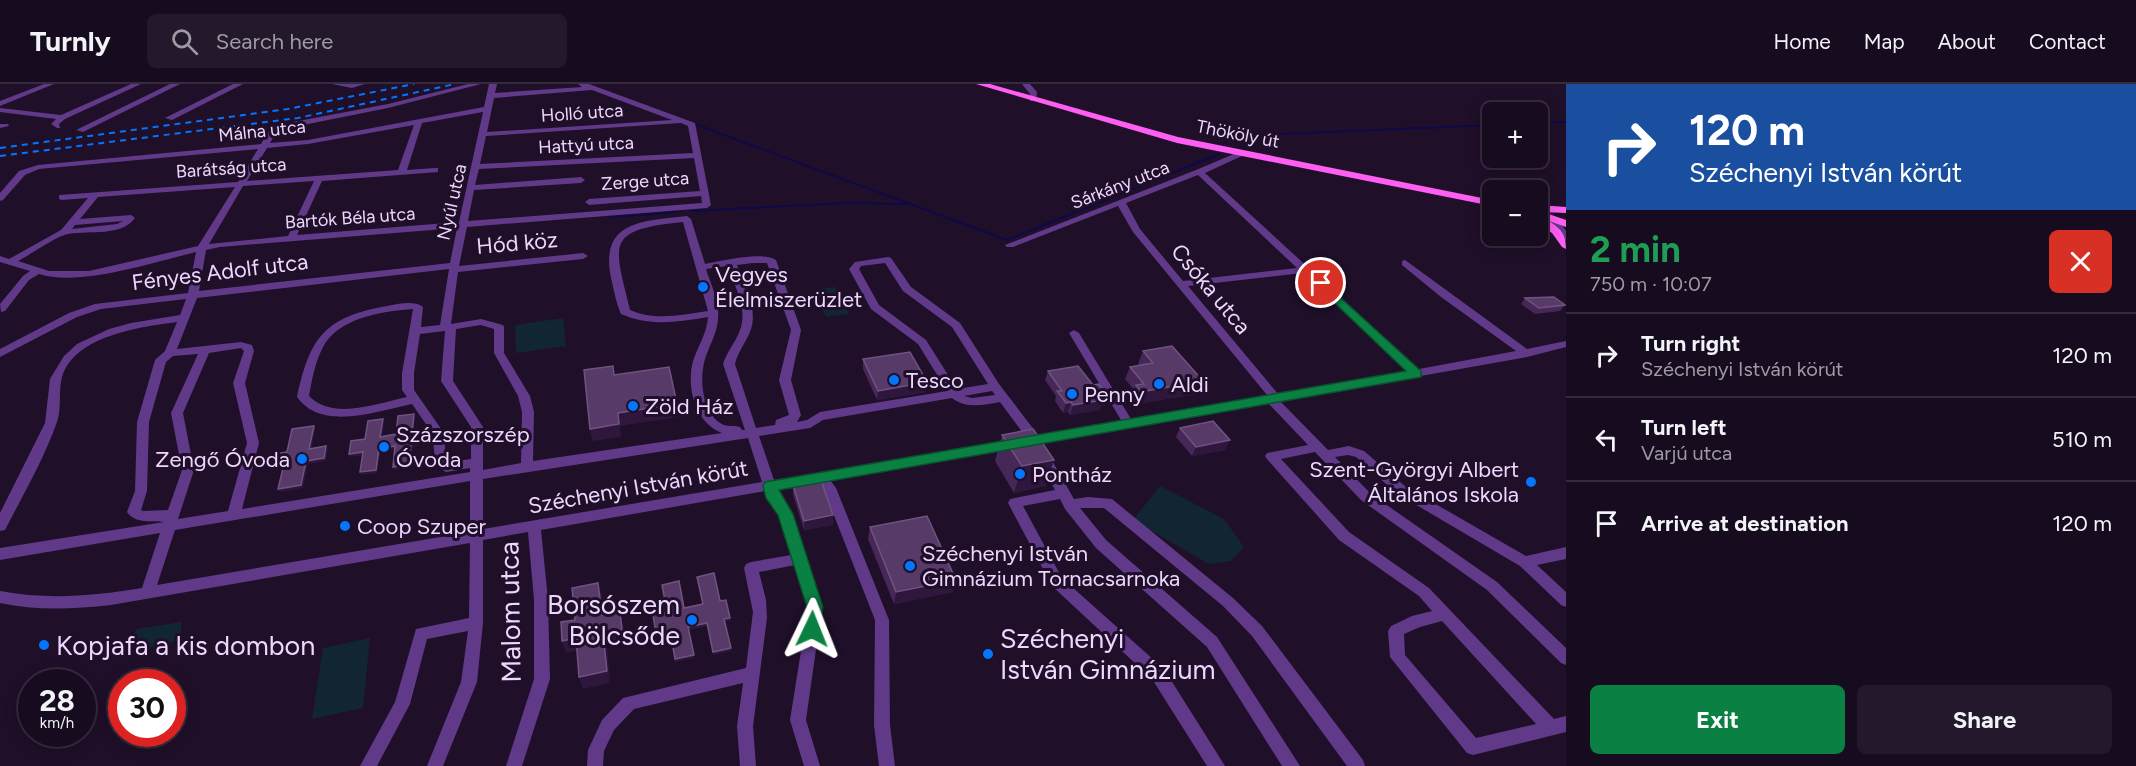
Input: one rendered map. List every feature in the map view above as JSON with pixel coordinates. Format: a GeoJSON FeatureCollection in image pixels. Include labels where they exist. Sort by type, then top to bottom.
{"type":"FeatureCollection","features":[{"type":"Feature","properties":{"kind":"main road","name":"Thököly út"},"geometry":{"type":"LineString","coordinates":[[980,84],[1177,140],[1482,201]]}},
{"type":"Feature","properties":{"kind":"main road"},"geometry":{"type":"LineString","coordinates":[[1548,216],[1566,210]]}},
{"type":"Feature","properties":{"kind":"main road"},"geometry":{"type":"LineString","coordinates":[[1548,218],[1566,245]]}},
{"type":"Feature","properties":{"kind":"street"},"geometry":{"type":"LineString","coordinates":[[0,104],[50,84]]}},
{"type":"Feature","properties":{"kind":"street"},"geometry":{"type":"LineString","coordinates":[[57,126],[55,124],[62,117],[137,84]]}},
{"type":"Feature","properties":{"kind":"street"},"geometry":{"type":"LineString","coordinates":[[80,130],[176,84]]}},
{"type":"Feature","properties":{"kind":"street"},"geometry":{"type":"LineString","coordinates":[[170,118],[239,84]]}},
{"type":"Feature","properties":{"kind":"street"},"geometry":{"type":"LineString","coordinates":[[336,84],[360,84]]}},
{"type":"Feature","properties":{"kind":"street"},"geometry":{"type":"LineString","coordinates":[[172,520],[138,516],[134,512],[141,490],[143,422],[161,360],[170,353],[193,295],[202,247],[275,128],[388,106],[477,84]]}},
{"type":"Feature","properties":{"kind":"street","name":"Nyúl utca"},"geometry":{"type":"LineString","coordinates":[[476,469],[477,428],[447,381],[448,327],[454,267],[493,84]]}},
{"type":"Feature","properties":{"kind":"street"},"geometry":{"type":"LineString","coordinates":[[582,84],[682,122],[694,129],[696,155],[704,193]]}},
{"type":"Feature","properties":{"kind":"street"},"geometry":{"type":"LineString","coordinates":[[1026,84],[1034,94],[1033,99]]}},
{"type":"Feature","properties":{"kind":"street"},"geometry":{"type":"LineString","coordinates":[[490,96],[593,88]]}},
{"type":"Feature","properties":{"kind":"street","name":"Málna utca"},"geometry":{"type":"LineString","coordinates":[[0,198],[22,173],[38,167],[265,147],[488,109]]}},
{"type":"Feature","properties":{"kind":"street"},"geometry":{"type":"LineString","coordinates":[[0,110],[62,117]]}},
{"type":"Feature","properties":{"kind":"street"},"geometry":{"type":"LineString","coordinates":[[402,172],[419,122]]}},
{"type":"Feature","properties":{"kind":"street","name":"Holló utca"},"geometry":{"type":"LineString","coordinates":[[484,134],[682,122]]}},
{"type":"Feature","properties":{"kind":"street","name":"Sárkány utca"},"geometry":{"type":"LineString","coordinates":[[1010,245],[1199,172],[1241,153]]}},
{"type":"Feature","properties":{"kind":"street","name":"Hattyú utca"},"geometry":{"type":"LineString","coordinates":[[476,166],[696,155]]}},
{"type":"Feature","properties":{"kind":"street","name":"Barátság utca"},"geometry":{"type":"LineString","coordinates":[[62,197],[435,170]]}},
{"type":"Feature","properties":{"kind":"street"},"geometry":{"type":"LineString","coordinates":[[1199,172],[1307,270],[1416,374]]}},
{"type":"Feature","properties":{"kind":"street"},"geometry":{"type":"LineString","coordinates":[[291,239],[319,179]]}},
{"type":"Feature","properties":{"kind":"street"},"geometry":{"type":"LineString","coordinates":[[472,188],[581,180]]}},
{"type":"Feature","properties":{"kind":"street","name":"Zerge utca"},"geometry":{"type":"LineString","coordinates":[[589,202],[704,193]]}},
{"type":"Feature","properties":{"kind":"street","name":"Bartók Béla utca"},"geometry":{"type":"LineString","coordinates":[[5,260],[36,272],[64,275],[100,272],[202,247],[692,208],[707,205],[704,193]]}},
{"type":"Feature","properties":{"kind":"street"},"geometry":{"type":"LineString","coordinates":[[5,260],[64,232],[96,194]]}},
{"type":"Feature","properties":{"kind":"street","name":"Csóka utca"},"geometry":{"type":"LineString","coordinates":[[1121,203],[1136,230],[1273,398],[1366,497],[1492,586],[1566,658]]}},
{"type":"Feature","properties":{"kind":"street"},"geometry":{"type":"LineString","coordinates":[[692,208],[687,219],[713,321],[697,375],[707,419],[716,427],[729,431],[810,424],[820,416],[954,394],[992,382]]}},
{"type":"Feature","properties":{"kind":"street"},"geometry":{"type":"LineString","coordinates":[[1548,217],[1566,238]]}},
{"type":"Feature","properties":{"kind":"street"},"geometry":{"type":"LineString","coordinates":[[64,232],[118,227],[125,225],[131,218],[74,222]]}},
{"type":"Feature","properties":{"kind":"street"},"geometry":{"type":"LineString","coordinates":[[687,219],[637,226],[618,240],[613,252],[625,312],[637,319],[655,321],[712,313]]}},
{"type":"Feature","properties":{"kind":"street","name":"Hód köz"},"geometry":{"type":"LineString","coordinates":[[454,267],[583,256]]}},
{"type":"Feature","properties":{"kind":"street"},"geometry":{"type":"LineString","coordinates":[[413,400],[336,413],[316,409],[307,404],[303,397],[321,342],[348,320],[370,312],[413,306],[418,307],[419,311],[408,373],[408,390],[438,433],[440,463],[446,467],[527,468],[751,430],[793,419],[795,415],[785,380],[796,330],[771,260],[701,267]]}},
{"type":"Feature","properties":{"kind":"street"},"geometry":{"type":"LineString","coordinates":[[1005,398],[972,402],[962,400],[954,394],[922,342],[875,307],[854,269],[858,264],[888,260],[907,290],[956,325],[992,382],[1005,398],[1035,440],[1067,499],[1101,544],[1212,642],[1292,766]]}},
{"type":"Feature","properties":{"kind":"street"},"geometry":{"type":"LineString","coordinates":[[1406,262],[1445,295],[1527,354]]}},
{"type":"Feature","properties":{"kind":"street"},"geometry":{"type":"LineString","coordinates":[[731,263],[747,305],[748,320],[745,331],[732,350],[729,364],[774,498],[785,514],[815,607],[798,720],[812,766]]}},
{"type":"Feature","properties":{"kind":"street","name":"Fényes Adolf utca"},"geometry":{"type":"LineString","coordinates":[[0,354],[86,310],[193,295],[454,267]]}},
{"type":"Feature","properties":{"kind":"street"},"geometry":{"type":"LineString","coordinates":[[1180,284],[1307,270]]}},
{"type":"Feature","properties":{"kind":"street"},"geometry":{"type":"LineString","coordinates":[[1,309],[26,278],[36,272]]}},
{"type":"Feature","properties":{"kind":"street"},"geometry":{"type":"LineString","coordinates":[[0,526],[52,420],[52,395],[59,373],[75,352],[104,334],[131,326],[184,318]]}},
{"type":"Feature","properties":{"kind":"street"},"geometry":{"type":"LineString","coordinates":[[415,331],[481,322],[499,327],[499,353],[524,396],[528,412],[527,468]]}},
{"type":"Feature","properties":{"kind":"street"},"geometry":{"type":"LineString","coordinates":[[1074,333],[1128,423]]}},
{"type":"Feature","properties":{"kind":"street","name":"Széchenyi István körút"},"geometry":{"type":"LineString","coordinates":[[0,597],[47,603],[86,602],[147,594],[1416,374],[1527,354],[1566,344]]}},
{"type":"Feature","properties":{"kind":"street"},"geometry":{"type":"LineString","coordinates":[[170,353],[241,345],[248,347],[249,351],[239,383],[253,443],[233,516]]}},
{"type":"Feature","properties":{"kind":"street"},"geometry":{"type":"LineString","coordinates":[[147,594],[188,470],[177,413],[205,350]]}},
{"type":"Feature","properties":{"kind":"street"},"geometry":{"type":"LineString","coordinates":[[1558,726],[1424,592],[1344,536],[1271,456],[1349,450],[1360,454],[1401,490],[1525,562],[1566,601]]}},
{"type":"Feature","properties":{"kind":"street"},"geometry":{"type":"LineString","coordinates":[[0,554],[172,520],[233,516],[476,469]]}},
{"type":"Feature","properties":{"kind":"street","name":"Malom utca"},"geometry":{"type":"LineString","coordinates":[[435,766],[469,682],[476,623],[476,469]]}},
{"type":"Feature","properties":{"kind":"street"},"geometry":{"type":"LineString","coordinates":[[821,477],[830,488],[882,620],[882,725],[887,766]]}},
{"type":"Feature","properties":{"kind":"street"},"geometry":{"type":"LineString","coordinates":[[1217,766],[1158,674],[1057,582],[1015,502],[1067,499],[1107,503],[1228,602],[1257,631],[1356,766]]}},
{"type":"Feature","properties":{"kind":"street","name":"Malom utca"},"geometry":{"type":"LineString","coordinates":[[514,766],[542,679],[541,600],[534,526]]}},
{"type":"Feature","properties":{"kind":"street"},"geometry":{"type":"LineString","coordinates":[[1525,562],[1566,553]]}},
{"type":"Feature","properties":{"kind":"street"},"geometry":{"type":"LineString","coordinates":[[748,766],[744,746],[744,713],[760,617],[751,568],[799,559]]}},
{"type":"Feature","properties":{"kind":"street"},"geometry":{"type":"LineString","coordinates":[[1444,614],[1417,621],[1396,631],[1398,657],[1473,747],[1558,726]]}},
{"type":"Feature","properties":{"kind":"street","name":"Malom utca"},"geometry":{"type":"LineString","coordinates":[[368,766],[402,704],[421,634],[476,623]]}},
{"type":"Feature","properties":{"kind":"street"},"geometry":{"type":"LineString","coordinates":[[596,766],[596,750],[609,725],[629,703],[752,674]]}},
{"type":"Feature","properties":{"kind":"shaded area"},"geometry":{"type":"Polygon","coordinates":[[[835,287],[849,314],[826,317],[813,290],[835,287]]]}},
{"type":"Feature","properties":{"kind":"shaded area"},"geometry":{"type":"Polygon","coordinates":[[[563,318],[566,346],[516,353],[515,325],[563,318]]]}},
{"type":"Feature","properties":{"kind":"shaded area"},"geometry":{"type":"Polygon","coordinates":[[[1160,486],[1224,519],[1244,547],[1231,561],[1209,564],[1133,520],[1160,486]]]}},
{"type":"Feature","properties":{"kind":"shaded area"},"geometry":{"type":"Polygon","coordinates":[[[181,622],[181,640],[153,647],[129,648],[128,643],[137,629],[181,622]]]}},
{"type":"Feature","properties":{"kind":"shaded area"},"geometry":{"type":"Polygon","coordinates":[[[370,638],[363,708],[312,719],[323,648],[370,638]]]}},
{"type":"Feature","properties":{"kind":"building"},"geometry":{"type":"Polygon","coordinates":[[[1554,297],[1565,305],[1539,308],[1525,298],[1554,297]]]}},
{"type":"Feature","properties":{"kind":"building"},"geometry":{"type":"Polygon","coordinates":[[[1172,346],[1203,381],[1141,392],[1136,385],[1144,384],[1130,367],[1153,363],[1143,351],[1172,346]]]}},
{"type":"Feature","properties":{"kind":"building","name":"Tesco"},"geometry":{"type":"Polygon","coordinates":[[[910,352],[927,382],[878,391],[863,359],[910,352]]]}},
{"type":"Feature","properties":{"kind":"building","name":"Zöld Ház"},"geometry":{"type":"Polygon","coordinates":[[[613,366],[614,375],[669,367],[677,404],[618,413],[619,424],[590,429],[584,370],[613,366]]]}},
{"type":"Feature","properties":{"kind":"building"},"geometry":{"type":"Polygon","coordinates":[[[1078,366],[1093,385],[1099,384],[1108,396],[1101,397],[1103,400],[1073,405],[1071,402],[1066,403],[1057,391],[1062,391],[1048,371],[1078,366]]]}},
{"type":"Feature","properties":{"kind":"building","name":"Százszorszép Óvoda"},"geometry":{"type":"Polygon","coordinates":[[[414,414],[412,433],[418,432],[417,443],[411,444],[409,464],[393,467],[395,446],[379,449],[376,470],[360,472],[363,452],[349,454],[351,441],[365,439],[368,421],[383,419],[380,437],[396,434],[398,416],[414,414]]]}},
{"type":"Feature","properties":{"kind":"building"},"geometry":{"type":"Polygon","coordinates":[[[1213,421],[1230,440],[1196,447],[1180,428],[1213,421]]]}},
{"type":"Feature","properties":{"kind":"building","name":"Zengő Óvoda"},"geometry":{"type":"Polygon","coordinates":[[[314,426],[309,449],[326,446],[324,458],[306,461],[301,485],[278,489],[284,464],[273,466],[276,454],[287,452],[292,429],[314,426]]]}},
{"type":"Feature","properties":{"kind":"building"},"geometry":{"type":"Polygon","coordinates":[[[1033,429],[1054,460],[1022,466],[1002,435],[1033,429]]]}},
{"type":"Feature","properties":{"kind":"building"},"geometry":{"type":"Polygon","coordinates":[[[821,480],[833,515],[804,521],[793,485],[821,480]]]}},
{"type":"Feature","properties":{"kind":"building","name":"Széchenyi István Gimnázium Tornacsarnoka"},"geometry":{"type":"Polygon","coordinates":[[[927,516],[956,580],[896,592],[870,527],[927,516]]]}},
{"type":"Feature","properties":{"kind":"building","name":"Borsószem Bölcsőde"},"geometry":{"type":"Polygon","coordinates":[[[714,573],[720,601],[726,600],[730,618],[724,619],[731,648],[713,652],[707,623],[688,627],[694,655],[675,659],[670,630],[656,633],[653,615],[667,612],[662,585],[679,581],[684,608],[703,604],[697,577],[714,573]]]}},
{"type":"Feature","properties":{"kind":"building"},"geometry":{"type":"Polygon","coordinates":[[[598,583],[602,615],[620,612],[622,630],[603,634],[607,671],[579,677],[576,638],[562,641],[561,622],[575,620],[572,588],[598,583]]]}},
{"type":"Feature","properties":{"kind":"waterway"},"geometry":{"type":"LineString","coordinates":[[1548,123],[1566,122]]}},
{"type":"Feature","properties":{"kind":"waterway"},"geometry":{"type":"LineString","coordinates":[[692,123],[1007,240],[1219,154]]}},
{"type":"Feature","properties":{"kind":"waterway"},"geometry":{"type":"LineString","coordinates":[[1223,145],[1232,136],[1482,125]]}},
{"type":"Feature","properties":{"kind":"waterway"},"geometry":{"type":"LineString","coordinates":[[691,211],[847,203],[906,204]]}},
{"type":"Feature","properties":{"kind":"waterway"},"geometry":{"type":"LineString","coordinates":[[611,217],[677,212]]}},
{"type":"Feature","properties":{"kind":"railway"},"geometry":{"type":"LineString","coordinates":[[0,148],[288,109],[414,84]]}},
{"type":"Feature","properties":{"kind":"railway"},"geometry":{"type":"LineString","coordinates":[[0,156],[298,118],[455,84]]}},
{"type":"Feature","properties":{"kind":"place","name":"Vegyes Élelmiszerüzlet"},"geometry":{"type":"Point","coordinates":[703,287]}},
{"type":"Feature","properties":{"kind":"place","name":"Tesco"},"geometry":{"type":"Point","coordinates":[894,380]}},
{"type":"Feature","properties":{"kind":"place","name":"Aldi"},"geometry":{"type":"Point","coordinates":[1159,384]}},
{"type":"Feature","properties":{"kind":"place","name":"Penny"},"geometry":{"type":"Point","coordinates":[1072,394]}},
{"type":"Feature","properties":{"kind":"place","name":"Zöld Ház"},"geometry":{"type":"Point","coordinates":[633,406]}},
{"type":"Feature","properties":{"kind":"place","name":"Százszorszép Óvoda"},"geometry":{"type":"Point","coordinates":[384,447]}},
{"type":"Feature","properties":{"kind":"place","name":"Zengő Óvoda"},"geometry":{"type":"Point","coordinates":[302,459]}},
{"type":"Feature","properties":{"kind":"place","name":"Pontház"},"geometry":{"type":"Point","coordinates":[1020,474]}},
{"type":"Feature","properties":{"kind":"place","name":"Szent-Györgyi Albert Általános Iskola"},"geometry":{"type":"Point","coordinates":[1531,482]}},
{"type":"Feature","properties":{"kind":"place","name":"Coop Szuper"},"geometry":{"type":"Point","coordinates":[345,526]}},
{"type":"Feature","properties":{"kind":"place","name":"Széchenyi István Gimnázium Tornacsarnoka"},"geometry":{"type":"Point","coordinates":[910,566]}},
{"type":"Feature","properties":{"kind":"place","name":"Borsószem Bölcsőde"},"geometry":{"type":"Point","coordinates":[692,620]}},
{"type":"Feature","properties":{"kind":"place","name":"Kopjafa a kis dombon"},"geometry":{"type":"Point","coordinates":[44,645]}},
{"type":"Feature","properties":{"kind":"place","name":"Széchenyi István Gimnázium"},"geometry":{"type":"Point","coordinates":[988,654]}},
{"type":"Feature","properties":{"kind":"route"},"geometry":{"type":"LineString","coordinates":[[812,629],[815,607],[785,514],[774,498],[770,486],[1416,374],[1321,283]]}}]}
